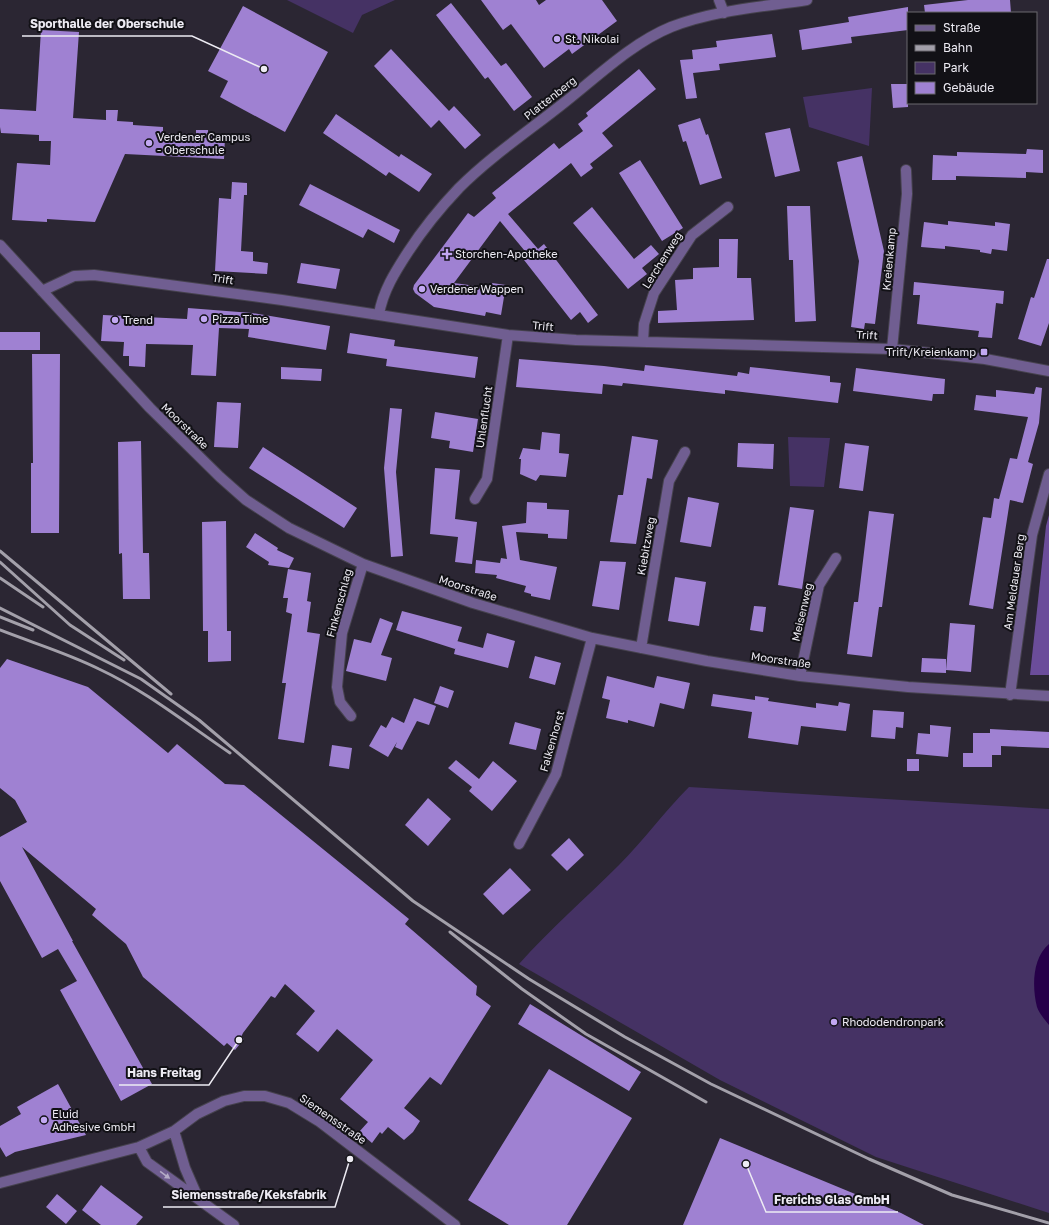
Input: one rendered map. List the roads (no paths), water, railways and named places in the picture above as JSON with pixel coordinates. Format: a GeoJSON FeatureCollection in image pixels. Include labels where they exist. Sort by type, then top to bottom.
{"type":"FeatureCollection","features":[{"type":"Feature","properties":{"kind":"street"},"geometry":{"type":"LineString","coordinates":[[719,0],[724,13]]}},
{"type":"Feature","properties":{"kind":"street","name":"Plattenberg"},"geometry":{"type":"LineString","coordinates":[[380,314],[382,301],[400,264],[432,220],[466,183],[505,148],[635,48],[670,28],[697,19],[724,13],[807,0]]}},
{"type":"Feature","properties":{"kind":"street","name":"Kreienkamp"},"geometry":{"type":"LineString","coordinates":[[892,349],[907,194],[906,170]]}},
{"type":"Feature","properties":{"kind":"street","name":"Lerchenweg"},"geometry":{"type":"LineString","coordinates":[[643,342],[644,324],[654,293],[692,235],[728,207]]}},
{"type":"Feature","properties":{"kind":"street","name":"Moorstraße"},"geometry":{"type":"LineString","coordinates":[[0,245],[150,408],[246,500],[289,528],[363,564],[473,603],[592,638],[707,662],[800,676],[908,688],[1010,695],[1049,696]]}},
{"type":"Feature","properties":{"kind":"street","name":"Trift"},"geometry":{"type":"LineString","coordinates":[[42,291],[74,276],[94,275],[380,314],[508,335],[576,340],[846,346],[892,349],[985,359],[1049,371]]}},
{"type":"Feature","properties":{"kind":"street","name":"Uhlenflucht"},"geometry":{"type":"LineString","coordinates":[[475,499],[487,478],[508,335]]}},
{"type":"Feature","properties":{"kind":"street","name":"Kiebitzweg"},"geometry":{"type":"LineString","coordinates":[[641,648],[669,481],[685,452]]}},
{"type":"Feature","properties":{"kind":"street","name":"Am Meldauer Berg"},"geometry":{"type":"LineString","coordinates":[[1010,695],[1032,535],[1049,474]]}},
{"type":"Feature","properties":{"kind":"street","name":"Meisenweg"},"geometry":{"type":"LineString","coordinates":[[800,676],[819,586],[836,558]]}},
{"type":"Feature","properties":{"kind":"street","name":"Finkenschlag"},"geometry":{"type":"LineString","coordinates":[[351,716],[340,702],[337,688],[342,633],[363,564]]}},
{"type":"Feature","properties":{"kind":"street","name":"Falkenhorst"},"geometry":{"type":"LineString","coordinates":[[519,844],[556,774],[592,638]]}},
{"type":"Feature","properties":{"kind":"street","name":"Siemensstraße"},"geometry":{"type":"LineString","coordinates":[[0,1183],[139,1147],[174,1131],[197,1114],[224,1101],[244,1096],[265,1096],[289,1103],[320,1122],[455,1225]]}},
{"type":"Feature","properties":{"kind":"street"},"geometry":{"type":"LineString","coordinates":[[174,1131],[185,1168],[198,1198]]}},
{"type":"Feature","properties":{"kind":"street"},"geometry":{"type":"LineString","coordinates":[[139,1147],[147,1162],[234,1225]]}},
{"type":"Feature","properties":{"kind":"railway"},"geometry":{"type":"LineString","coordinates":[[0,551],[171,694]]}},
{"type":"Feature","properties":{"kind":"railway"},"geometry":{"type":"LineString","coordinates":[[0,562],[70,625],[124,660]]}},
{"type":"Feature","properties":{"kind":"railway"},"geometry":{"type":"LineString","coordinates":[[0,578],[43,607]]}},
{"type":"Feature","properties":{"kind":"railway"},"geometry":{"type":"LineString","coordinates":[[0,608],[141,679],[199,720],[413,901],[529,979],[625,1037],[711,1084],[869,1159],[952,1195],[1049,1223]]}},
{"type":"Feature","properties":{"kind":"railway"},"geometry":{"type":"LineString","coordinates":[[0,617],[33,630]]}},
{"type":"Feature","properties":{"kind":"railway"},"geometry":{"type":"LineString","coordinates":[[0,630],[87,663],[133,687],[166,708],[230,753]]}},
{"type":"Feature","properties":{"kind":"railway"},"geometry":{"type":"LineString","coordinates":[[450,932],[522,989],[586,1034],[706,1102]]}},
{"type":"Feature","properties":{"kind":"place","name":"St. Nikolai"},"geometry":{"type":"Point","coordinates":[557,39]}},
{"type":"Feature","properties":{"kind":"place","name":"Sporthalle der Oberschule"},"geometry":{"type":"Point","coordinates":[264,69]}},
{"type":"Feature","properties":{"kind":"place","name":"Verdener Campus - Oberschule"},"geometry":{"type":"Point","coordinates":[149,143]}},
{"type":"Feature","properties":{"kind":"place","name":"Storchen-Apotheke"},"geometry":{"type":"Point","coordinates":[447,254]}},
{"type":"Feature","properties":{"kind":"place","name":"Verdener Wappen"},"geometry":{"type":"Point","coordinates":[422,289]}},
{"type":"Feature","properties":{"kind":"place","name":"Pizza Time"},"geometry":{"type":"Point","coordinates":[204,319]}},
{"type":"Feature","properties":{"kind":"place","name":"Trend"},"geometry":{"type":"Point","coordinates":[115,320]}},
{"type":"Feature","properties":{"kind":"place","name":"Trift/Kreienkamp"},"geometry":{"type":"Point","coordinates":[984,352]}},
{"type":"Feature","properties":{"kind":"place","name":"Rhododendronpark"},"geometry":{"type":"Point","coordinates":[834,1022]}},
{"type":"Feature","properties":{"kind":"place","name":"Hans Freitag"},"geometry":{"type":"Point","coordinates":[239,1040]}},
{"type":"Feature","properties":{"kind":"place","name":"Eluid Adhesive GmbH"},"geometry":{"type":"Point","coordinates":[44,1120]}},
{"type":"Feature","properties":{"kind":"place","name":"Siemensstraße/Keksfabrik"},"geometry":{"type":"Point","coordinates":[350,1159]}},
{"type":"Feature","properties":{"kind":"place","name":"Frerichs Glas GmbH"},"geometry":{"type":"Point","coordinates":[746,1164]}}]}
